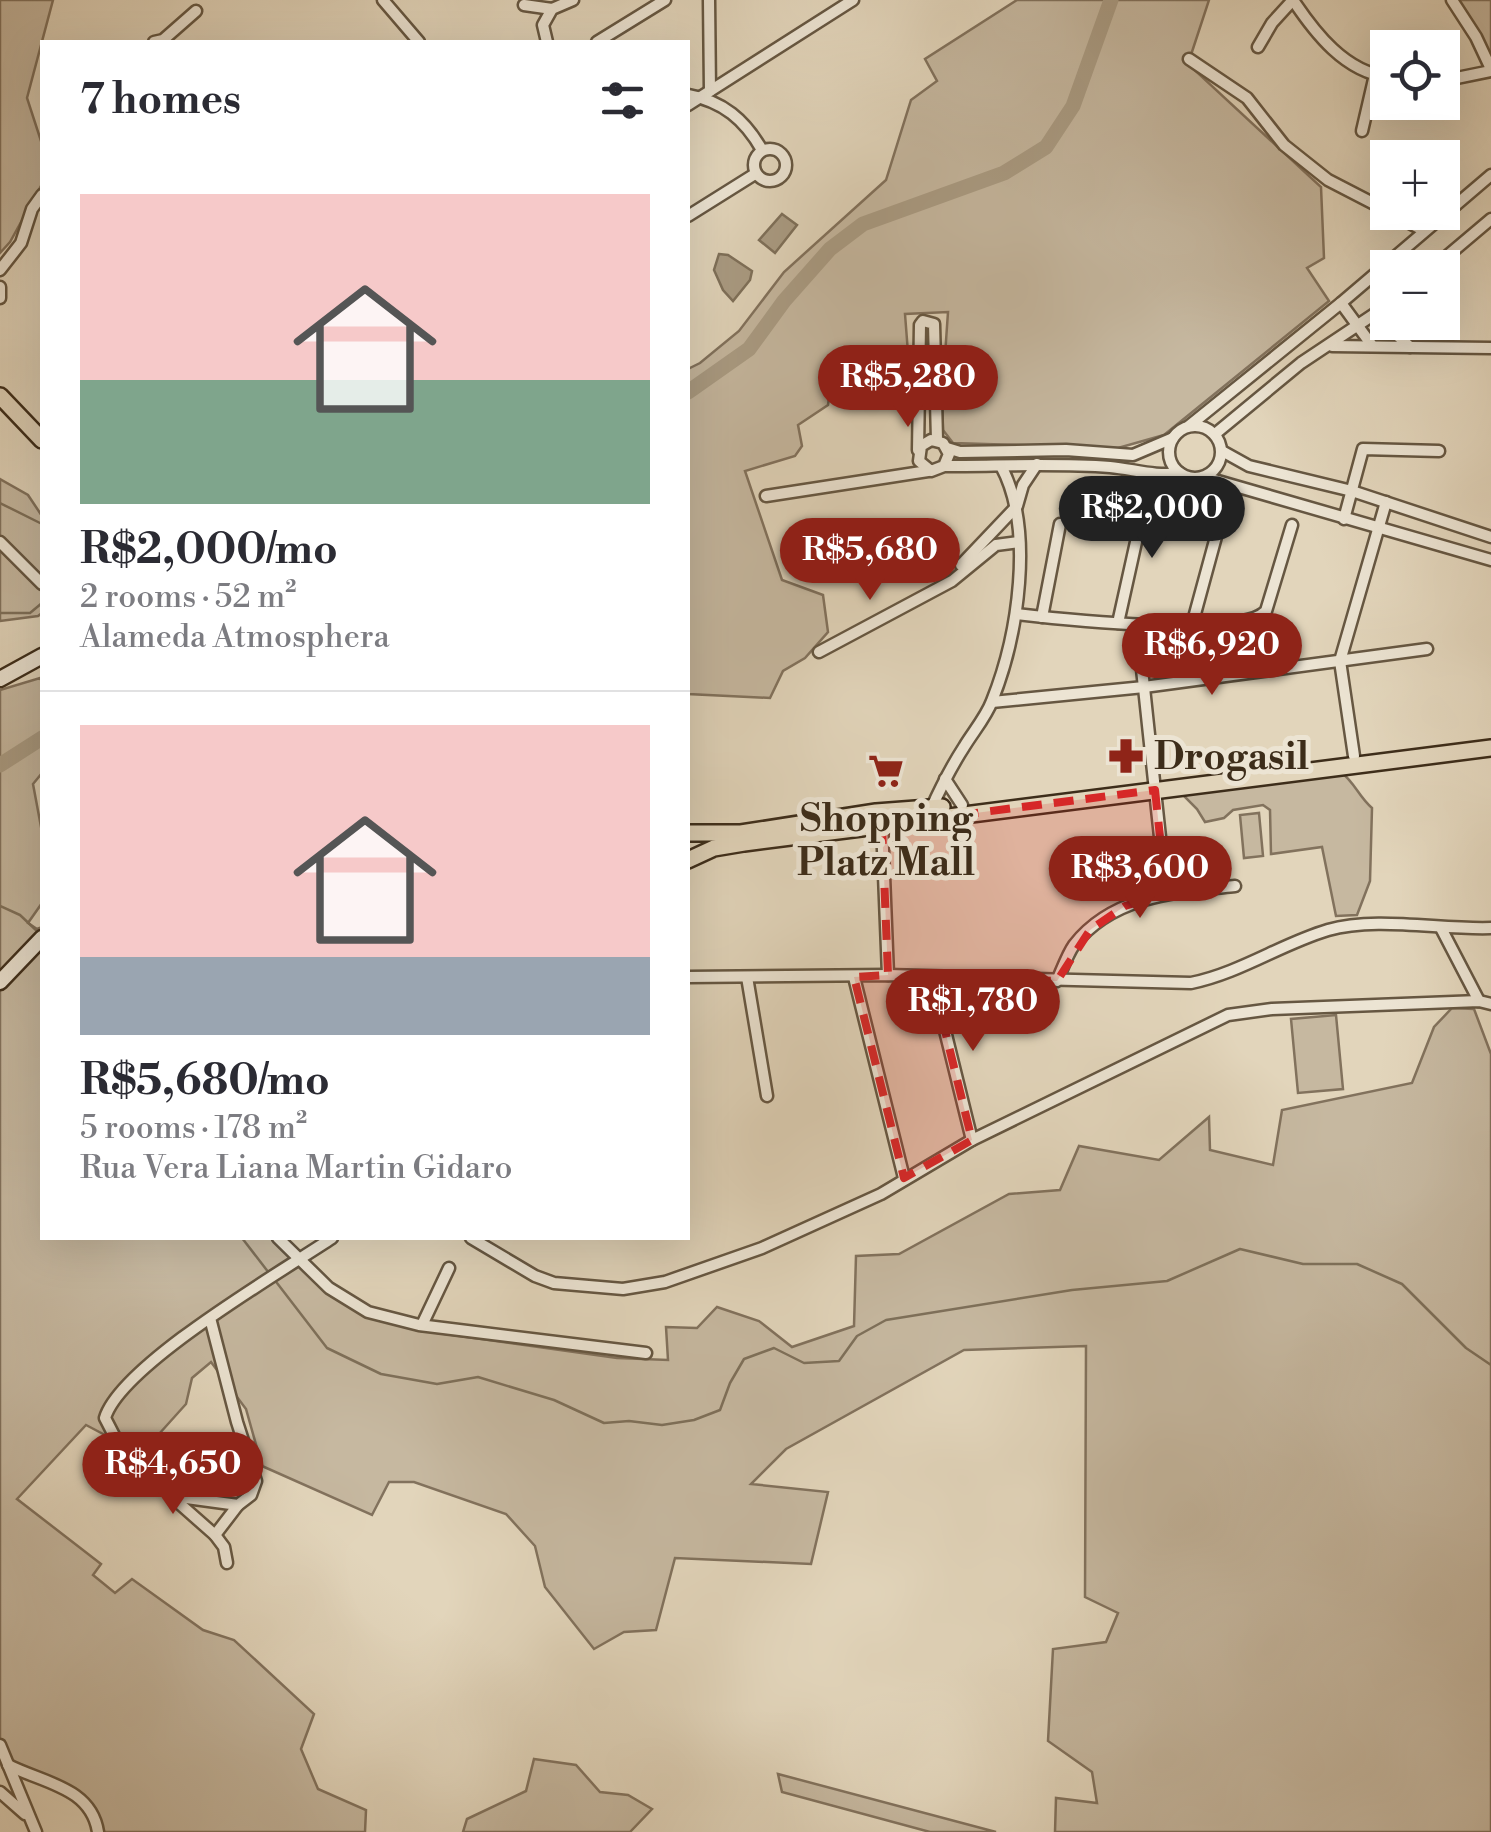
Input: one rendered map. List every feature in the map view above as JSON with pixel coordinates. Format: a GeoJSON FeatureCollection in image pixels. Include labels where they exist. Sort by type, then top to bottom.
{"type":"FeatureCollection","features":[{"type":"Feature","properties":{"kind":"main road"},"geometry":{"type":"LineString","coordinates":[[0,396],[37,422]]}},
{"type":"Feature","properties":{"kind":"main road"},"geometry":{"type":"LineString","coordinates":[[0,679],[40,657]]}},
{"type":"Feature","properties":{"kind":"main road"},"geometry":{"type":"LineString","coordinates":[[690,859],[714,848],[1491,737]]}},
{"type":"Feature","properties":{"kind":"main road"},"geometry":{"type":"LineString","coordinates":[[690,832],[741,834],[876,812],[1491,748]]}},
{"type":"Feature","properties":{"kind":"main road"},"geometry":{"type":"LineString","coordinates":[[0,982],[40,940]]}},
{"type":"Feature","properties":{"kind":"street"},"geometry":{"type":"LineString","coordinates":[[383,0],[417,40]]}},
{"type":"Feature","properties":{"kind":"street"},"geometry":{"type":"LineString","coordinates":[[524,5],[552,9],[573,0]]}},
{"type":"Feature","properties":{"kind":"street"},"geometry":{"type":"LineString","coordinates":[[600,40],[665,0]]}},
{"type":"Feature","properties":{"kind":"street"},"geometry":{"type":"LineString","coordinates":[[706,94],[709,0]]}},
{"type":"Feature","properties":{"kind":"street"},"geometry":{"type":"LineString","coordinates":[[690,104],[853,0]]}},
{"type":"Feature","properties":{"kind":"street"},"geometry":{"type":"LineString","coordinates":[[1258,47],[1272,23],[1293,0],[1320,38],[1370,69]]}},
{"type":"Feature","properties":{"kind":"street"},"geometry":{"type":"LineString","coordinates":[[1452,0],[1491,70],[1460,76]]}},
{"type":"Feature","properties":{"kind":"street"},"geometry":{"type":"LineString","coordinates":[[546,40],[542,25],[552,9]]}},
{"type":"Feature","properties":{"kind":"street"},"geometry":{"type":"LineString","coordinates":[[163,40],[196,11]]}},
{"type":"Feature","properties":{"kind":"street"},"geometry":{"type":"LineString","coordinates":[[1190,59],[1247,98],[1284,145],[1328,180],[1370,202]]}},
{"type":"Feature","properties":{"kind":"street"},"geometry":{"type":"LineString","coordinates":[[690,94],[706,94],[741,118],[762,150],[780,153],[786,168],[776,180],[764,180],[756,174],[755,159],[762,150]]}},
{"type":"Feature","properties":{"kind":"street"},"geometry":{"type":"LineString","coordinates":[[1362,131],[1370,108]]}},
{"type":"Feature","properties":{"kind":"street"},"geometry":{"type":"LineString","coordinates":[[690,215],[756,174]]}},
{"type":"Feature","properties":{"kind":"street"},"geometry":{"type":"LineString","coordinates":[[1460,200],[1491,174]]}},
{"type":"Feature","properties":{"kind":"street"},"geometry":{"type":"LineString","coordinates":[[0,270],[20,243],[32,208],[40,198]]}},
{"type":"Feature","properties":{"kind":"street"},"geometry":{"type":"LineString","coordinates":[[1454,250],[1491,219]]}},
{"type":"Feature","properties":{"kind":"street"},"geometry":{"type":"LineString","coordinates":[[885,476],[908,467],[926,442],[960,452],[1066,450],[1133,455],[1172,438],[1341,303],[1423,230]]}},
{"type":"Feature","properties":{"kind":"street"},"geometry":{"type":"LineString","coordinates":[[0,288],[0,298]]}},
{"type":"Feature","properties":{"kind":"street"},"geometry":{"type":"LineString","coordinates":[[1341,303],[1371,344]]}},
{"type":"Feature","properties":{"kind":"street"},"geometry":{"type":"LineString","coordinates":[[1215,434],[1285,375],[1370,318]]}},
{"type":"Feature","properties":{"kind":"street"},"geometry":{"type":"LineString","coordinates":[[931,470],[919,460],[918,452],[923,321],[934,324],[944,466]]}},
{"type":"Feature","properties":{"kind":"street"},"geometry":{"type":"LineString","coordinates":[[1402,340],[1410,348]]}},
{"type":"Feature","properties":{"kind":"street"},"geometry":{"type":"LineString","coordinates":[[1329,346],[1491,348]]}},
{"type":"Feature","properties":{"kind":"street"},"geometry":{"type":"LineString","coordinates":[[1189,426],[1208,428],[1222,451],[1220,462],[1204,477]]}},
{"type":"Feature","properties":{"kind":"street"},"geometry":{"type":"LineString","coordinates":[[1172,438],[1169,457],[1180,473]]}},
{"type":"Feature","properties":{"kind":"street"},"geometry":{"type":"LineString","coordinates":[[1344,520],[1360,453],[1368,448],[1439,451]]}},
{"type":"Feature","properties":{"kind":"street"},"geometry":{"type":"LineString","coordinates":[[1222,451],[1249,466],[1352,491],[1491,537]]}},
{"type":"Feature","properties":{"kind":"street"},"geometry":{"type":"LineString","coordinates":[[931,809],[944,780],[992,702],[1021,580],[1017,506],[1023,485],[1037,464]]}},
{"type":"Feature","properties":{"kind":"street"},"geometry":{"type":"LineString","coordinates":[[766,496],[944,466],[1037,464],[1166,476],[1180,473],[1491,560]]}},
{"type":"Feature","properties":{"kind":"street"},"geometry":{"type":"LineString","coordinates":[[1001,466],[1017,506]]}},
{"type":"Feature","properties":{"kind":"street"},"geometry":{"type":"LineString","coordinates":[[1118,623],[1144,496]]}},
{"type":"Feature","properties":{"kind":"street"},"geometry":{"type":"LineString","coordinates":[[1354,756],[1340,661],[1386,502]]}},
{"type":"Feature","properties":{"kind":"street"},"geometry":{"type":"LineString","coordinates":[[941,586],[1017,506]]}},
{"type":"Feature","properties":{"kind":"street"},"geometry":{"type":"LineString","coordinates":[[1192,625],[1224,511]]}},
{"type":"Feature","properties":{"kind":"street"},"geometry":{"type":"LineString","coordinates":[[1042,617],[1060,524]]}},
{"type":"Feature","properties":{"kind":"street"},"geometry":{"type":"LineString","coordinates":[[1016,614],[1192,625],[1260,618],[1266,611],[1292,525]]}},
{"type":"Feature","properties":{"kind":"street"},"geometry":{"type":"LineString","coordinates":[[0,542],[40,582]]}},
{"type":"Feature","properties":{"kind":"street"},"geometry":{"type":"LineString","coordinates":[[819,652],[959,576],[996,545],[1018,542]]}},
{"type":"Feature","properties":{"kind":"street"},"geometry":{"type":"LineString","coordinates":[[1140,641],[1166,893]]}},
{"type":"Feature","properties":{"kind":"street"},"geometry":{"type":"LineString","coordinates":[[992,702],[1144,687],[1427,649]]}},
{"type":"Feature","properties":{"kind":"street"},"geometry":{"type":"LineString","coordinates":[[944,780],[962,805]]}},
{"type":"Feature","properties":{"kind":"street"},"geometry":{"type":"LineString","coordinates":[[882,825],[888,976]]}},
{"type":"Feature","properties":{"kind":"street"},"geometry":{"type":"LineString","coordinates":[[1056,981],[1073,946],[1125,906],[1166,893],[1235,886]]}},
{"type":"Feature","properties":{"kind":"street"},"geometry":{"type":"LineString","coordinates":[[690,977],[888,976],[1191,983],[1215,978],[1327,930],[1354,925],[1491,928]]}},
{"type":"Feature","properties":{"kind":"street"},"geometry":{"type":"LineString","coordinates":[[474,1240],[534,1276],[554,1283],[623,1289],[665,1282],[762,1248],[881,1194],[972,1140],[1228,1016],[1272,1009],[1485,1002],[1441,928]]}},
{"type":"Feature","properties":{"kind":"street"},"geometry":{"type":"LineString","coordinates":[[747,977],[767,1096]]}},
{"type":"Feature","properties":{"kind":"street"},"geometry":{"type":"LineString","coordinates":[[854,977],[904,1178]]}},
{"type":"Feature","properties":{"kind":"street"},"geometry":{"type":"LineString","coordinates":[[932,978],[972,1140]]}},
{"type":"Feature","properties":{"kind":"street"},"geometry":{"type":"LineString","coordinates":[[280,1240],[329,1288],[368,1312],[422,1325],[646,1353]]}},
{"type":"Feature","properties":{"kind":"street"},"geometry":{"type":"LineString","coordinates":[[227,1563],[224,1546],[215,1535],[121,1448],[106,1418],[110,1402],[125,1385],[210,1318],[329,1240]]}},
{"type":"Feature","properties":{"kind":"street"},"geometry":{"type":"LineString","coordinates":[[422,1325],[449,1268]]}},
{"type":"Feature","properties":{"kind":"street"},"geometry":{"type":"LineString","coordinates":[[210,1318],[256,1481],[251,1495],[215,1535]]}},
{"type":"Feature","properties":{"kind":"street"},"geometry":{"type":"LineString","coordinates":[[172,1496],[238,1505]]}},
{"type":"Feature","properties":{"kind":"street"},"geometry":{"type":"LineString","coordinates":[[0,1745],[36,1832]]}},
{"type":"Feature","properties":{"kind":"street"},"geometry":{"type":"LineString","coordinates":[[8,1766],[64,1788],[85,1802],[94,1814],[98,1832]]}},
{"type":"Feature","properties":{"kind":"street"},"geometry":{"type":"LineString","coordinates":[[4,1794],[19,1790],[36,1776]]}},
{"type":"Feature","properties":{"kind":"street"},"geometry":{"type":"LineString","coordinates":[[4,1794],[30,1819]]}},
{"type":"Feature","properties":{"kind":"highlighted area"},"geometry":{"type":"Polygon","coordinates":[[[1155,790],[1166,893],[1125,906],[1090,930],[1057,981],[932,978],[972,1140],[904,1178],[854,977],[888,975],[882,825],[1155,790]]]}},
{"type":"Feature","properties":{"kind":"shaded area"},"geometry":{"type":"Polygon","coordinates":[[[0,0],[53,0],[27,98],[40,138],[40,188],[0,253],[0,0]]]}},
{"type":"Feature","properties":{"kind":"shaded area"},"geometry":{"type":"Polygon","coordinates":[[[1017,0],[1209,0],[1188,64],[1321,187],[1324,258],[1307,268],[1329,301],[1164,435],[1118,448],[953,443],[943,430],[948,312],[905,314],[908,353],[897,363],[876,362],[832,376],[828,405],[798,425],[802,446],[795,456],[745,471],[782,580],[823,595],[828,632],[805,658],[783,671],[770,698],[690,694],[690,368],[739,331],[784,272],[886,180],[911,100],[937,81],[925,59],[1017,0]]]}},
{"type":"Feature","properties":{"kind":"shaded area"},"geometry":{"type":"Polygon","coordinates":[[[1458,0],[1491,0],[1491,60],[1458,0]]]}},
{"type":"Feature","properties":{"kind":"shaded area"},"geometry":{"type":"Polygon","coordinates":[[[782,214],[797,225],[775,253],[759,240],[782,214]]]}},
{"type":"Feature","properties":{"kind":"shaded area"},"geometry":{"type":"Polygon","coordinates":[[[719,254],[728,255],[752,271],[750,280],[733,301],[714,270],[719,254]]]}},
{"type":"Feature","properties":{"kind":"shaded area"},"geometry":{"type":"Polygon","coordinates":[[[0,479],[28,495],[40,513],[40,614],[0,621],[0,479]]]}},
{"type":"Feature","properties":{"kind":"shaded area"},"geometry":{"type":"Polygon","coordinates":[[[40,678],[40,775],[33,784],[40,821],[40,906],[28,923],[40,928],[40,1240],[273,1240],[325,1290],[364,1314],[416,1330],[617,1358],[668,1360],[666,1327],[697,1328],[717,1307],[759,1321],[792,1347],[854,1326],[856,1256],[899,1254],[1009,1194],[1060,1190],[1079,1146],[1159,1160],[1209,1117],[1210,1150],[1273,1165],[1282,1110],[1412,1083],[1434,1027],[1452,1008],[1474,1009],[1491,1054],[1491,1832],[1055,1832],[1056,1798],[1097,1803],[1092,1772],[1048,1741],[1053,1649],[1106,1642],[1118,1613],[1085,1597],[1086,1346],[964,1350],[786,1449],[751,1484],[828,1492],[811,1564],[675,1558],[656,1630],[624,1632],[594,1649],[545,1587],[535,1546],[506,1514],[414,1482],[389,1482],[372,1515],[262,1466],[246,1409],[211,1362],[192,1378],[186,1404],[141,1454],[86,1425],[17,1499],[101,1564],[93,1575],[115,1593],[132,1579],[203,1630],[234,1640],[314,1714],[301,1749],[318,1789],[366,1810],[365,1832],[97,1832],[93,1818],[75,1797],[8,1765],[0,1745],[0,690],[40,678]]]}},
{"type":"Feature","properties":{"kind":"shaded area"},"geometry":{"type":"Polygon","coordinates":[[[1341,772],[1372,808],[1370,881],[1357,915],[1336,916],[1322,847],[1271,854],[1270,810],[1263,805],[1233,810],[1224,818],[1205,822],[1179,791],[1341,772]]]}},
{"type":"Feature","properties":{"kind":"shaded area"},"geometry":{"type":"Polygon","coordinates":[[[1259,813],[1263,856],[1244,858],[1240,815],[1259,813]]]}},
{"type":"Feature","properties":{"kind":"shaded area"},"geometry":{"type":"Polygon","coordinates":[[[1336,1015],[1343,1089],[1298,1093],[1291,1019],[1336,1015]]]}},
{"type":"Feature","properties":{"kind":"shaded area"},"geometry":{"type":"Polygon","coordinates":[[[534,1759],[576,1765],[600,1792],[628,1795],[652,1809],[630,1832],[463,1832],[467,1819],[526,1791],[534,1759]]]}},
{"type":"Feature","properties":{"kind":"shaded area"},"geometry":{"type":"Polygon","coordinates":[[[778,1774],[996,1832],[930,1832],[782,1792],[778,1774]]]}},
{"type":"Feature","properties":{"kind":"waterway"},"geometry":{"type":"LineString","coordinates":[[690,391],[749,349],[784,301],[830,249],[863,224],[1004,173],[1046,147],[1073,106],[1111,0]]}},
{"type":"Feature","properties":{"kind":"waterway"},"geometry":{"type":"LineString","coordinates":[[0,503],[40,523]]}},
{"type":"Feature","properties":{"kind":"waterway"},"geometry":{"type":"LineString","coordinates":[[0,613],[30,613],[40,605]]}},
{"type":"Feature","properties":{"kind":"waterway"},"geometry":{"type":"LineString","coordinates":[[0,765],[40,739]]}},
{"type":"Feature","properties":{"kind":"waterway"},"geometry":{"type":"LineString","coordinates":[[0,906],[20,915],[38,932]]}},
{"type":"Feature","properties":{"kind":"waterway"},"geometry":{"type":"LineString","coordinates":[[244,1240],[269,1273]]}},
{"type":"Feature","properties":{"kind":"waterway"},"geometry":{"type":"LineString","coordinates":[[277,1283],[327,1348],[381,1374],[437,1384],[478,1377],[554,1400],[604,1423],[662,1425],[694,1420],[720,1410],[744,1359],[774,1348],[804,1363],[839,1361],[857,1336],[886,1320],[1072,1290],[1167,1281],[1240,1249],[1303,1264],[1357,1264],[1402,1284],[1466,1348],[1491,1365]]}},
{"type":"Feature","properties":{"kind":"place","name":"Drogasil"},"geometry":{"type":"Point","coordinates":[1126,756]}},
{"type":"Feature","properties":{"kind":"place","name":"Shopping Platz Mall"},"geometry":{"type":"Point","coordinates":[886,771]}}]}
